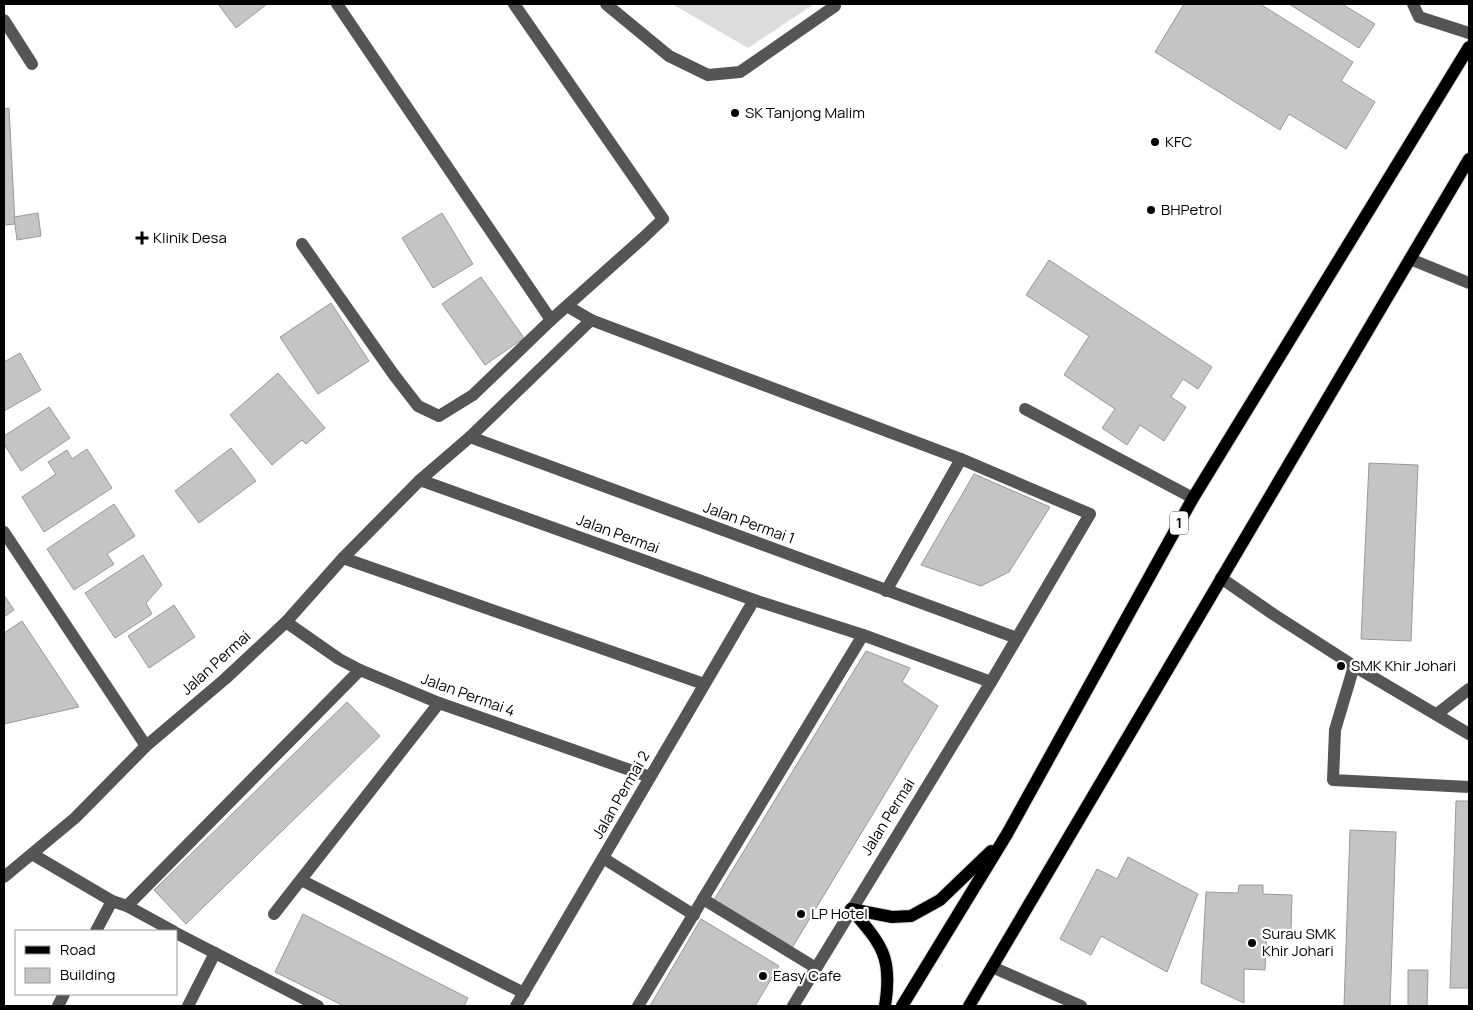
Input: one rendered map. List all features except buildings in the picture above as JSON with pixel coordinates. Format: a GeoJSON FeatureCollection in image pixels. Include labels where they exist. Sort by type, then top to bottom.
{"type":"FeatureCollection","features":[{"type":"Feature","properties":{"kind":"main road","name":"1"},"geometry":{"type":"LineString","coordinates":[[902,1006],[1007,834],[1192,498],[1469,47]]}},
{"type":"Feature","properties":{"kind":"main road"},"geometry":{"type":"LineString","coordinates":[[968,1006],[1469,159]]}},
{"type":"Feature","properties":{"kind":"main road"},"geometry":{"type":"LineString","coordinates":[[851,909],[892,917],[911,916],[940,900],[1007,834]]}},
{"type":"Feature","properties":{"kind":"main road"},"geometry":{"type":"LineString","coordinates":[[851,909],[879,943],[883,951],[889,977],[885,1006]]}},
{"type":"Feature","properties":{"kind":"street"},"geometry":{"type":"LineString","coordinates":[[337,4],[551,320]]}},
{"type":"Feature","properties":{"kind":"street"},"geometry":{"type":"LineString","coordinates":[[302,244],[418,406],[439,416],[473,395],[551,320],[662,219],[514,4]]}},
{"type":"Feature","properties":{"kind":"street"},"geometry":{"type":"LineString","coordinates":[[606,4],[669,56],[708,75],[740,72],[835,6]]}},
{"type":"Feature","properties":{"kind":"street"},"geometry":{"type":"LineString","coordinates":[[1413,4],[1418,17],[1469,33]]}},
{"type":"Feature","properties":{"kind":"street"},"geometry":{"type":"LineString","coordinates":[[4,20],[32,64]]}},
{"type":"Feature","properties":{"kind":"street"},"geometry":{"type":"LineString","coordinates":[[1410,259],[1469,283]]}},
{"type":"Feature","properties":{"kind":"street"},"geometry":{"type":"LineString","coordinates":[[567,306],[591,320],[960,459],[1090,514],[991,682]]}},
{"type":"Feature","properties":{"kind":"street"},"geometry":{"type":"LineString","coordinates":[[420,480],[470,437],[591,320]]}},
{"type":"Feature","properties":{"kind":"street"},"geometry":{"type":"LineString","coordinates":[[1025,409],[1192,498]]}},
{"type":"Feature","properties":{"kind":"street","name":"Jalan Permai 1"},"geometry":{"type":"LineString","coordinates":[[470,437],[1017,638]]}},
{"type":"Feature","properties":{"kind":"street"},"geometry":{"type":"LineString","coordinates":[[886,591],[960,459]]}},
{"type":"Feature","properties":{"kind":"street","name":"Jalan Permai"},"geometry":{"type":"LineString","coordinates":[[4,877],[76,818],[146,746],[224,679],[286,622],[343,558],[420,480],[754,600],[863,636],[991,682],[793,1006]]}},
{"type":"Feature","properties":{"kind":"street"},"geometry":{"type":"LineString","coordinates":[[4,532],[146,746]]}},
{"type":"Feature","properties":{"kind":"street"},"geometry":{"type":"LineString","coordinates":[[343,558],[704,684]]}},
{"type":"Feature","properties":{"kind":"street"},"geometry":{"type":"LineString","coordinates":[[1221,578],[1354,666],[1469,734]]}},
{"type":"Feature","properties":{"kind":"street","name":"Jalan Permai 2"},"geometry":{"type":"LineString","coordinates":[[516,1006],[754,600]]}},
{"type":"Feature","properties":{"kind":"street","name":"Jalan Permai 4"},"geometry":{"type":"LineString","coordinates":[[286,622],[339,659],[360,670],[439,703],[650,777]]}},
{"type":"Feature","properties":{"kind":"street"},"geometry":{"type":"LineString","coordinates":[[638,1006],[863,636]]}},
{"type":"Feature","properties":{"kind":"street"},"geometry":{"type":"LineString","coordinates":[[1354,666],[1335,730],[1333,780],[1469,787]]}},
{"type":"Feature","properties":{"kind":"street"},"geometry":{"type":"LineString","coordinates":[[127,906],[360,670]]}},
{"type":"Feature","properties":{"kind":"street"},"geometry":{"type":"LineString","coordinates":[[1437,714],[1469,689]]}},
{"type":"Feature","properties":{"kind":"street"},"geometry":{"type":"LineString","coordinates":[[274,914],[439,703]]}},
{"type":"Feature","properties":{"kind":"street"},"geometry":{"type":"LineString","coordinates":[[32,854],[112,902],[127,906],[171,930]]}},
{"type":"Feature","properties":{"kind":"street"},"geometry":{"type":"LineString","coordinates":[[603,858],[694,914]]}},
{"type":"Feature","properties":{"kind":"street"},"geometry":{"type":"LineString","coordinates":[[300,880],[524,993]]}},
{"type":"Feature","properties":{"kind":"street"},"geometry":{"type":"LineString","coordinates":[[703,899],[816,968]]}},
{"type":"Feature","properties":{"kind":"street"},"geometry":{"type":"LineString","coordinates":[[97,930],[112,902]]}},
{"type":"Feature","properties":{"kind":"street"},"geometry":{"type":"LineString","coordinates":[[178,934],[318,1006]]}},
{"type":"Feature","properties":{"kind":"street"},"geometry":{"type":"LineString","coordinates":[[188,1006],[215,953]]}},
{"type":"Feature","properties":{"kind":"street"},"geometry":{"type":"LineString","coordinates":[[992,967],[1081,1006]]}},
{"type":"Feature","properties":{"kind":"shaded area"},"geometry":{"type":"Polygon","coordinates":[[[672,4],[814,4],[748,48],[672,4]]]}},
{"type":"Feature","properties":{"kind":"place","name":"SK Tanjong Malim"},"geometry":{"type":"Point","coordinates":[735,113]}},
{"type":"Feature","properties":{"kind":"place","name":"KFC"},"geometry":{"type":"Point","coordinates":[1155,142]}},
{"type":"Feature","properties":{"kind":"place","name":"BHPetrol"},"geometry":{"type":"Point","coordinates":[1151,210]}},
{"type":"Feature","properties":{"kind":"place","name":"Klinik Desa"},"geometry":{"type":"Point","coordinates":[142,238]}},
{"type":"Feature","properties":{"kind":"place","name":"SMK Khir Johari"},"geometry":{"type":"Point","coordinates":[1341,666]}},
{"type":"Feature","properties":{"kind":"place","name":"LP Hotel"},"geometry":{"type":"Point","coordinates":[801,914]}},
{"type":"Feature","properties":{"kind":"place","name":"Surau SMK Khir Johari"},"geometry":{"type":"Point","coordinates":[1252,943]}},
{"type":"Feature","properties":{"kind":"place","name":"Easy Cafe"},"geometry":{"type":"Point","coordinates":[763,976]}}]}
